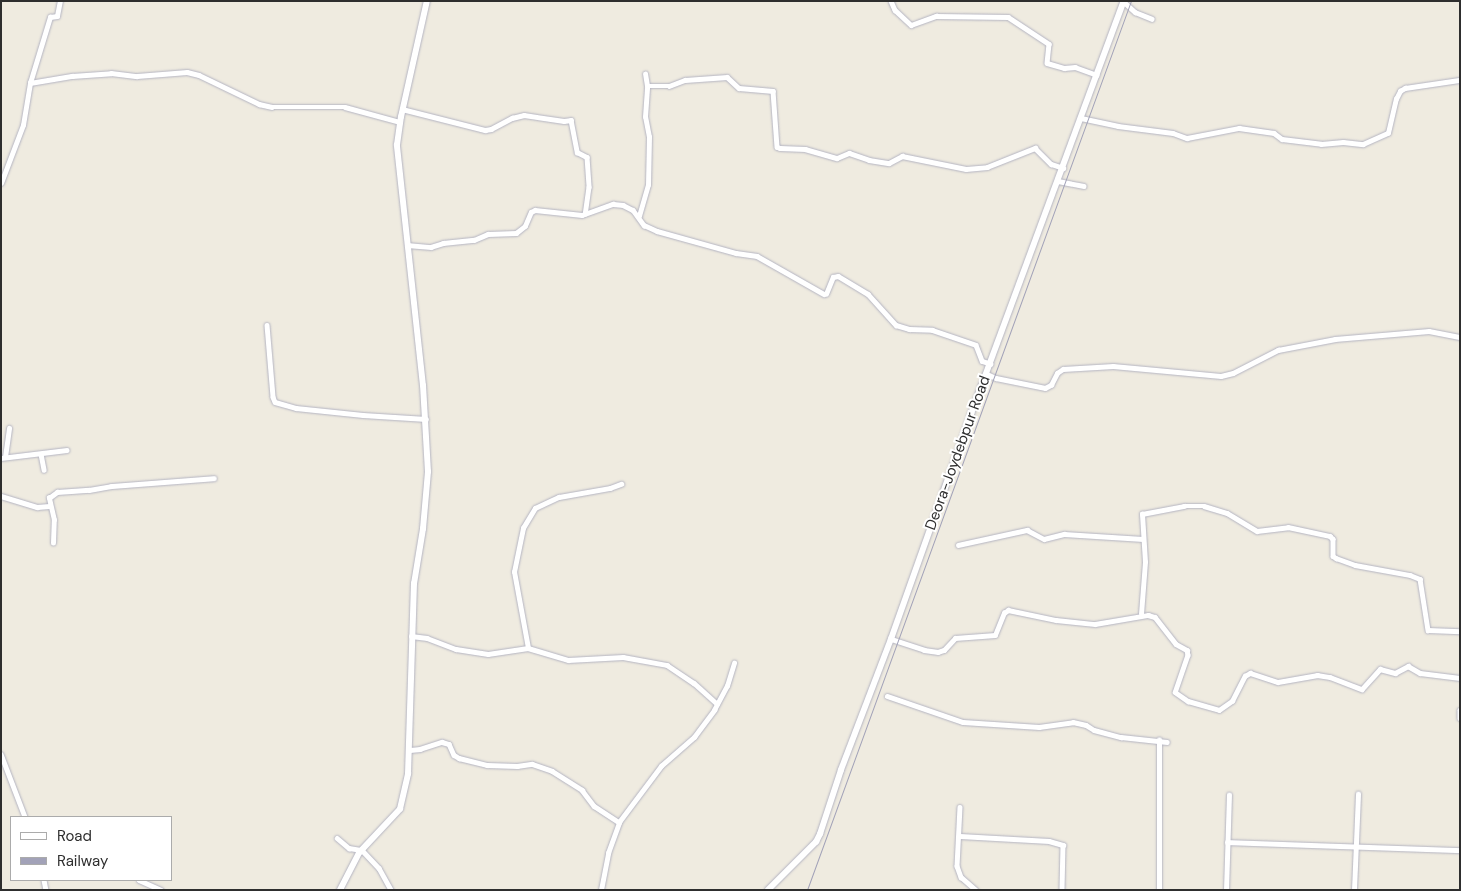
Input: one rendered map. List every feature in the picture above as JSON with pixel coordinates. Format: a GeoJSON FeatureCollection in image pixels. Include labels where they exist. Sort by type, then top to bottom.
{"type":"FeatureCollection","features":[{"type":"Feature","properties":{"kind":"street"},"geometry":{"type":"LineString","coordinates":[[1,183],[23,125],[30,83],[50,17],[57,16],[60,1]]}},
{"type":"Feature","properties":{"kind":"street"},"geometry":{"type":"LineString","coordinates":[[340,890],[354,860],[400,808],[406,790],[410,750],[411,636],[414,584],[426,505],[428,472],[426,419],[398,158],[402,109],[427,1]]}},
{"type":"Feature","properties":{"kind":"street"},"geometry":{"type":"LineString","coordinates":[[891,1],[895,10],[911,25],[936,16],[1008,17],[1048,44],[1047,64],[1066,68],[1074,66],[1097,75]]}},
{"type":"Feature","properties":{"kind":"street"},"geometry":{"type":"LineString","coordinates":[[1124,2],[1135,12],[1152,19]]}},
{"type":"Feature","properties":{"kind":"street","name":"Deora-Joydebpur Road"},"geometry":{"type":"LineString","coordinates":[[768,890],[818,838],[840,770],[891,639],[1124,2]]}},
{"type":"Feature","properties":{"kind":"street"},"geometry":{"type":"LineString","coordinates":[[30,83],[72,76],[111,73],[137,76],[187,72],[199,75],[259,104],[272,107],[345,107],[400,122]]}},
{"type":"Feature","properties":{"kind":"street"},"geometry":{"type":"LineString","coordinates":[[639,216],[648,186],[649,137],[645,117],[647,86],[645,74]]}},
{"type":"Feature","properties":{"kind":"street"},"geometry":{"type":"LineString","coordinates":[[647,86],[671,86],[685,80],[727,77],[739,88],[773,91],[778,148],[805,149],[837,158],[849,153],[869,160],[889,163],[902,156],[964,169],[987,167],[1034,148],[1051,164],[1063,168]]}},
{"type":"Feature","properties":{"kind":"street"},"geometry":{"type":"LineString","coordinates":[[1081,118],[1109,125],[1173,133],[1187,138],[1239,128],[1274,133],[1282,139],[1321,144],[1343,142],[1363,144],[1388,133],[1396,99],[1405,88],[1460,80]]}},
{"type":"Feature","properties":{"kind":"street"},"geometry":{"type":"LineString","coordinates":[[402,109],[485,130],[491,129],[512,118],[524,115],[564,121],[571,120],[577,152],[587,157],[589,187],[585,214]]}},
{"type":"Feature","properties":{"kind":"street"},"geometry":{"type":"LineString","coordinates":[[1058,181],[1084,186]]}},
{"type":"Feature","properties":{"kind":"street"},"geometry":{"type":"LineString","coordinates":[[407,245],[431,247],[443,243],[474,240],[488,234],[516,233],[526,226],[531,212],[535,210],[585,214],[613,204],[628,207],[639,216],[644,225],[657,231],[728,251],[757,256],[824,294],[833,277],[838,276],[868,294],[896,325],[932,330],[976,345],[982,361],[991,364]]}},
{"type":"Feature","properties":{"kind":"street"},"geometry":{"type":"LineString","coordinates":[[267,325],[275,402],[296,408],[426,419]]}},
{"type":"Feature","properties":{"kind":"street"},"geometry":{"type":"LineString","coordinates":[[987,374],[996,378],[1045,388],[1051,386],[1057,372],[1063,369],[1113,366],[1221,376],[1233,373],[1278,350],[1335,339],[1429,331],[1460,336]]}},
{"type":"Feature","properties":{"kind":"street"},"geometry":{"type":"LineString","coordinates":[[9,428],[3,458],[67,450]]}},
{"type":"Feature","properties":{"kind":"street"},"geometry":{"type":"LineString","coordinates":[[41,454],[44,470]]}},
{"type":"Feature","properties":{"kind":"street"},"geometry":{"type":"LineString","coordinates":[[52,543],[54,520],[49,506],[49,498],[57,492],[214,478]]}},
{"type":"Feature","properties":{"kind":"street"},"geometry":{"type":"LineString","coordinates":[[528,648],[514,572],[523,528],[535,508],[559,497],[610,488],[621,484]]}},
{"type":"Feature","properties":{"kind":"street"},"geometry":{"type":"LineString","coordinates":[[1,496],[37,507],[49,506]]}},
{"type":"Feature","properties":{"kind":"street"},"geometry":{"type":"LineString","coordinates":[[1141,614],[1145,562],[1142,514],[1184,506],[1219,509],[1257,531],[1288,527],[1318,532],[1332,538],[1333,556],[1336,558],[1356,565],[1420,578],[1428,630],[1460,631]]}},
{"type":"Feature","properties":{"kind":"street"},"geometry":{"type":"LineString","coordinates":[[958,545],[1027,530],[1044,539],[1064,534],[1143,539]]}},
{"type":"Feature","properties":{"kind":"street"},"geometry":{"type":"LineString","coordinates":[[891,639],[924,650],[938,652],[944,650],[955,638],[995,636],[1004,613],[1008,610],[1056,620],[1096,624],[1141,614],[1155,617],[1176,644],[1187,650],[1188,655],[1175,692],[1188,701],[1216,710],[1224,708],[1232,701],[1245,676],[1250,674],[1278,682],[1317,675],[1330,677],[1362,688],[1380,669],[1395,673],[1408,666],[1420,672],[1460,678]]}},
{"type":"Feature","properties":{"kind":"street"},"geometry":{"type":"LineString","coordinates":[[411,636],[427,638],[456,649],[488,654],[528,648],[568,660],[623,658],[666,665],[694,683],[717,704]]}},
{"type":"Feature","properties":{"kind":"street"},"geometry":{"type":"LineString","coordinates":[[601,890],[608,853],[619,822],[661,766],[694,737],[727,686],[734,663]]}},
{"type":"Feature","properties":{"kind":"street"},"geometry":{"type":"LineString","coordinates":[[887,696],[963,722],[1040,728],[1074,722],[1086,725],[1094,730],[1121,737],[1167,742]]}},
{"type":"Feature","properties":{"kind":"street"},"geometry":{"type":"LineString","coordinates":[[1460,710],[1460,718]]}},
{"type":"Feature","properties":{"kind":"street"},"geometry":{"type":"LineString","coordinates":[[1159,740],[1159,890]]}},
{"type":"Feature","properties":{"kind":"street"},"geometry":{"type":"LineString","coordinates":[[410,750],[442,742],[448,744],[454,755],[459,758],[487,766],[509,767],[532,764],[552,771],[582,790],[594,806],[619,822]]}},
{"type":"Feature","properties":{"kind":"street"},"geometry":{"type":"LineString","coordinates":[[1,754],[26,816]]}},
{"type":"Feature","properties":{"kind":"street"},"geometry":{"type":"LineString","coordinates":[[1354,890],[1358,794]]}},
{"type":"Feature","properties":{"kind":"street"},"geometry":{"type":"LineString","coordinates":[[1226,890],[1229,795]]}},
{"type":"Feature","properties":{"kind":"street"},"geometry":{"type":"LineString","coordinates":[[960,807],[957,866],[961,877],[976,890]]}},
{"type":"Feature","properties":{"kind":"street"},"geometry":{"type":"LineString","coordinates":[[960,836],[1049,841],[1063,845],[1062,890]]}},
{"type":"Feature","properties":{"kind":"street"},"geometry":{"type":"LineString","coordinates":[[337,838],[350,848],[362,850],[379,868],[391,890]]}},
{"type":"Feature","properties":{"kind":"street"},"geometry":{"type":"LineString","coordinates":[[1228,842],[1460,850]]}},
{"type":"Feature","properties":{"kind":"street"},"geometry":{"type":"LineString","coordinates":[[142,881],[162,890]]}},
{"type":"Feature","properties":{"kind":"railway"},"geometry":{"type":"LineString","coordinates":[[807,890],[1131,1]]}}]}
